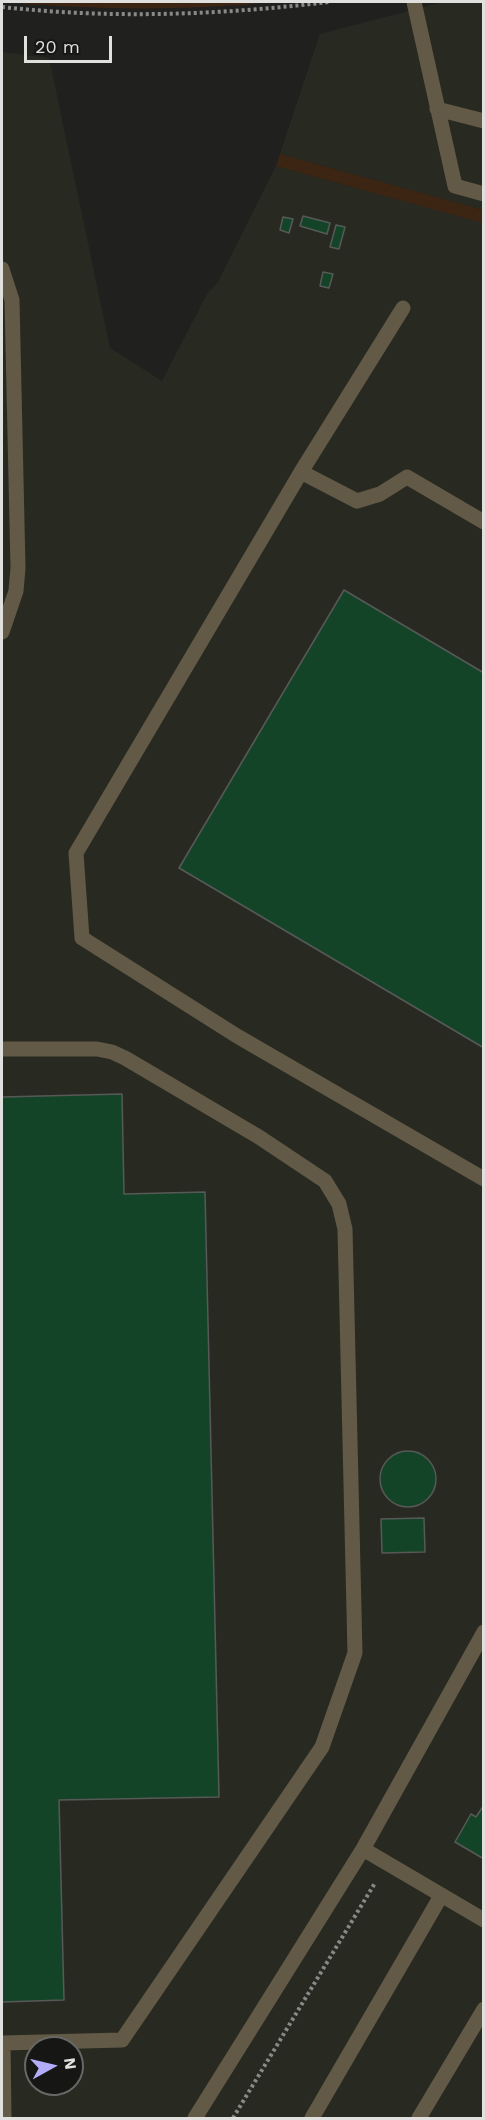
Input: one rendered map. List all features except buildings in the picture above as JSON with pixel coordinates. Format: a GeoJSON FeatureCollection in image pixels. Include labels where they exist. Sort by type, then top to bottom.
{"type":"FeatureCollection","features":[{"type":"Feature","properties":{"kind":"lane"},"geometry":{"type":"LineString","coordinates":[[414,2],[454,186],[483,194]]}},
{"type":"Feature","properties":{"kind":"lane"},"geometry":{"type":"LineString","coordinates":[[437,109],[483,121]]}},
{"type":"Feature","properties":{"kind":"lane"},"geometry":{"type":"LineString","coordinates":[[2,269],[12,300],[18,568],[16,591],[2,632]]}},
{"type":"Feature","properties":{"kind":"lane"},"geometry":{"type":"LineString","coordinates":[[403,308],[301,472],[76,853],[82,938],[237,1036],[483,1179]]}},
{"type":"Feature","properties":{"kind":"lane"},"geometry":{"type":"LineString","coordinates":[[301,472],[357,501],[380,494],[407,477],[483,522]]}},
{"type":"Feature","properties":{"kind":"lane"},"geometry":{"type":"LineString","coordinates":[[2,1049],[70,1047],[112,1052],[259,1137],[325,1181],[339,1204],[345,1229],[355,1653],[322,1747],[122,2040],[3,2043],[4,2118]]}},
{"type":"Feature","properties":{"kind":"lane"},"geometry":{"type":"LineString","coordinates":[[195,2118],[363,1849],[483,1632]]}},
{"type":"Feature","properties":{"kind":"lane"},"geometry":{"type":"LineString","coordinates":[[363,1849],[483,1920]]}},
{"type":"Feature","properties":{"kind":"lane"},"geometry":{"type":"LineString","coordinates":[[312,2118],[441,1896]]}},
{"type":"Feature","properties":{"kind":"lane"},"geometry":{"type":"LineString","coordinates":[[419,2118],[483,2009]]}},
{"type":"Feature","properties":{"kind":"path"},"geometry":{"type":"LineString","coordinates":[[2,7],[85,14],[182,15],[329,2]]}},
{"type":"Feature","properties":{"kind":"path"},"geometry":{"type":"LineString","coordinates":[[233,2118],[387,1863]]}},
{"type":"Feature","properties":{"kind":"shaded area"},"geometry":{"type":"Polygon","coordinates":[[[4,2],[276,2],[207,7],[140,8],[72,7],[4,2]]]}},
{"type":"Feature","properties":{"kind":"shaded area"},"geometry":{"type":"Polygon","coordinates":[[[443,2],[483,2],[483,210],[280,154],[320,34],[443,2]]]}},
{"type":"Feature","properties":{"kind":"shaded area"},"geometry":{"type":"Polygon","coordinates":[[[2,52],[49,58],[110,348],[162,381],[207,294],[218,282],[276,166],[484,223],[483,2118],[2,2118],[2,52]]]}},
{"type":"Feature","properties":{"kind":"shaded area"},"geometry":{"type":"Polygon","coordinates":[[[280,154],[483,210],[483,223],[276,166],[280,154]]]}}]}
